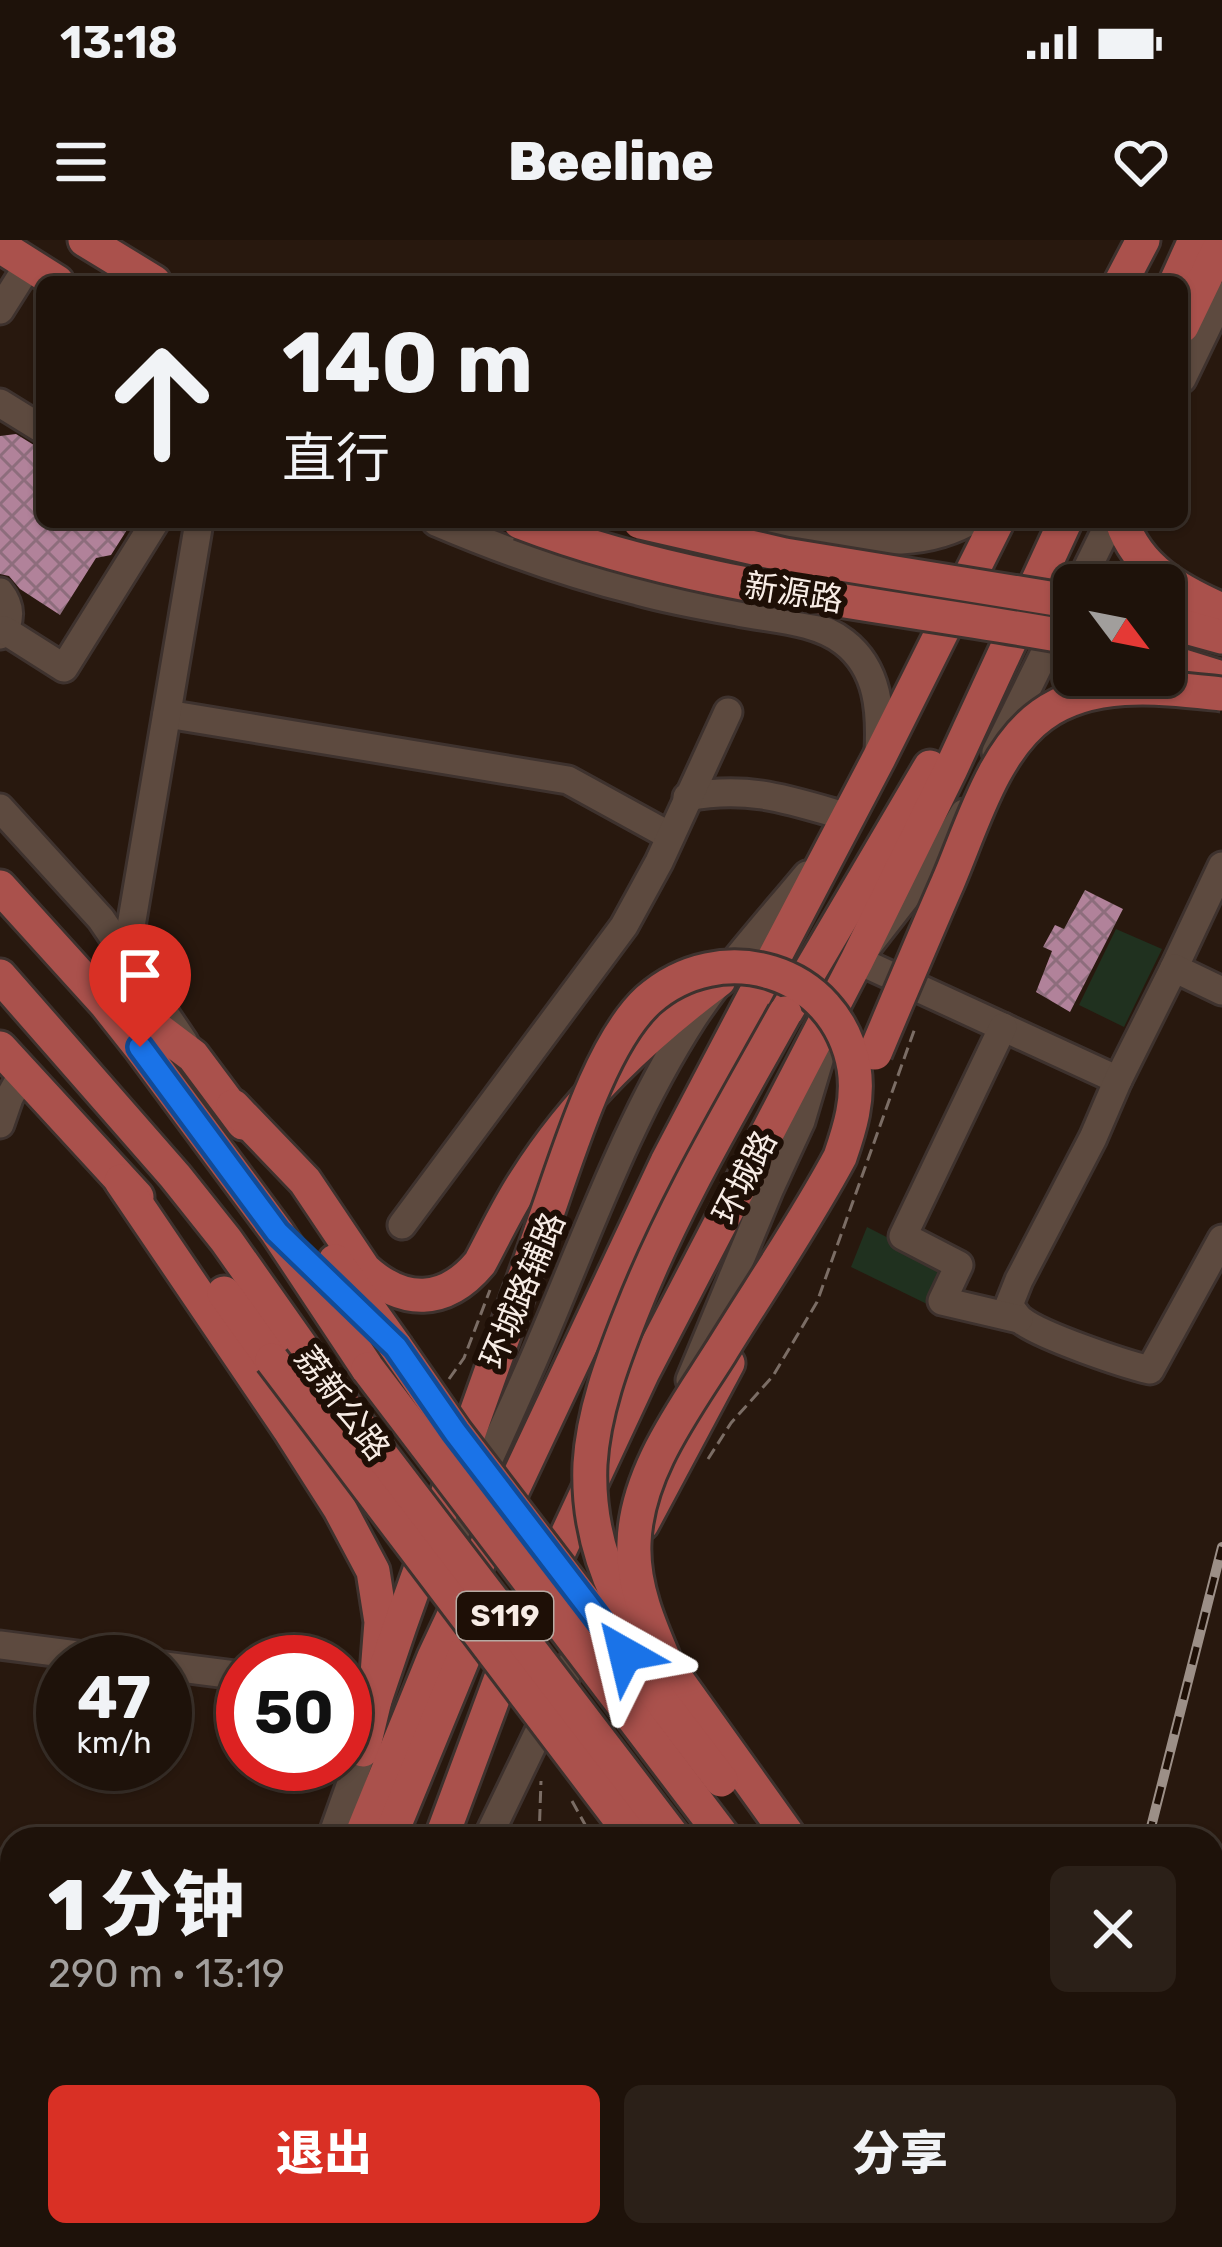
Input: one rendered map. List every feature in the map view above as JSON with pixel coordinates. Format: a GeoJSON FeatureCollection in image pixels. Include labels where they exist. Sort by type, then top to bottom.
{"type":"FeatureCollection","features":[{"type":"Feature","properties":{"kind":"main road"},"geometry":{"type":"LineString","coordinates":[[86,240],[140,269]]}},
{"type":"Feature","properties":{"kind":"main road"},"geometry":{"type":"LineString","coordinates":[[1124,276],[1143,240]]}},
{"type":"Feature","properties":{"kind":"main road"},"geometry":{"type":"LineString","coordinates":[[1179,276],[1195,240]]}},
{"type":"Feature","properties":{"kind":"main road"},"geometry":{"type":"LineString","coordinates":[[1188,314],[1222,243]]}},
{"type":"Feature","properties":{"kind":"main road","name":"新源路"},"geometry":{"type":"LineString","coordinates":[[538,528],[689,574],[1053,635]]}},
{"type":"Feature","properties":{"kind":"main road","name":"新源路"},"geometry":{"type":"LineString","coordinates":[[666,528],[785,555],[1053,596]]}},
{"type":"Feature","properties":{"kind":"main road"},"geometry":{"type":"LineString","coordinates":[[365,1827],[434,1657],[668,1162],[995,528]]}},
{"type":"Feature","properties":{"kind":"main road","name":"环城路"},"geometry":{"type":"LineString","coordinates":[[445,1827],[503,1672],[642,1374],[857,960],[1062,528]]}},
{"type":"Feature","properties":{"kind":"main road"},"geometry":{"type":"LineString","coordinates":[[1125,528],[1136,551],[1153,569],[1194,598],[1222,610]]}},
{"type":"Feature","properties":{"kind":"main road"},"geometry":{"type":"LineString","coordinates":[[1185,627],[1222,637]]}},
{"type":"Feature","properties":{"kind":"main road"},"geometry":{"type":"LineString","coordinates":[[782,1827],[628,1613],[606,1572],[590,1496],[593,1438],[621,1337],[699,1166],[932,765],[998,667]]}},
{"type":"Feature","properties":{"kind":"main road"},"geometry":{"type":"LineString","coordinates":[[1185,667],[1222,678]]}},
{"type":"Feature","properties":{"kind":"main road"},"geometry":{"type":"LineString","coordinates":[[602,1600],[775,1270],[875,1053],[993,776],[1024,732],[1064,703],[1088,695],[1152,688],[1222,694]]}},
{"type":"Feature","properties":{"kind":"main road","name":"荔新公路"},"geometry":{"type":"LineString","coordinates":[[0,886],[140,1047],[277,1232],[368,1369],[716,1827]]}},
{"type":"Feature","properties":{"kind":"main road"},"geometry":{"type":"LineString","coordinates":[[65,960],[193,1056],[305,1181],[353,1255],[376,1281],[407,1295],[440,1293],[469,1275],[527,1177],[580,1105],[649,1035],[719,980]]}},
{"type":"Feature","properties":{"kind":"main road"},"geometry":{"type":"LineString","coordinates":[[372,1712],[580,1123],[619,1036],[665,986],[701,970],[744,966],[781,974],[826,1009],[854,1068],[854,1108],[840,1157],[674,1426],[648,1481],[634,1541],[639,1589],[667,1666]]}},
{"type":"Feature","properties":{"kind":"main road","name":"荔新公路"},"geometry":{"type":"LineString","coordinates":[[0,976],[213,1224],[334,1393],[666,1827]]}},
{"type":"Feature","properties":{"kind":"main road"},"geometry":{"type":"LineString","coordinates":[[11,1061],[199,1262],[626,1827]]}},
{"type":"Feature","properties":{"kind":"main road"},"geometry":{"type":"LineString","coordinates":[[233,1106],[282,1187],[455,1432],[757,1827]]}},
{"type":"Feature","properties":{"kind":"main road"},"geometry":{"type":"LineString","coordinates":[[122,1181],[340,1509],[373,1570],[382,1622],[375,1700]]}},
{"type":"Feature","properties":{"kind":"main road"},"geometry":{"type":"LineString","coordinates":[[277,1232],[396,1347]]}},
{"type":"Feature","properties":{"kind":"main road"},"geometry":{"type":"LineString","coordinates":[[394,1827],[512,1540],[551,1409]]}},
{"type":"Feature","properties":{"kind":"street"},"geometry":{"type":"LineString","coordinates":[[0,310],[29,264]]}},
{"type":"Feature","properties":{"kind":"street"},"geometry":{"type":"LineString","coordinates":[[1188,367],[1222,296]]}},
{"type":"Feature","properties":{"kind":"street"},"geometry":{"type":"LineString","coordinates":[[0,403],[36,425]]}},
{"type":"Feature","properties":{"kind":"street"},"geometry":{"type":"LineString","coordinates":[[0,592],[9,612],[2,633],[64,668],[151,528]]}},
{"type":"Feature","properties":{"kind":"street"},"geometry":{"type":"LineString","coordinates":[[126,956],[198,528]]}},
{"type":"Feature","properties":{"kind":"street"},"geometry":{"type":"LineString","coordinates":[[451,528],[596,580],[801,624],[842,640],[868,670],[874,687],[879,758]]}},
{"type":"Feature","properties":{"kind":"street"},"geometry":{"type":"LineString","coordinates":[[804,528],[900,541],[933,537],[954,528]]}},
{"type":"Feature","properties":{"kind":"street"},"geometry":{"type":"LineString","coordinates":[[1090,564],[1108,528]]}},
{"type":"Feature","properties":{"kind":"street"},"geometry":{"type":"LineString","coordinates":[[1053,639],[940,852],[857,960],[1118,1080]]}},
{"type":"Feature","properties":{"kind":"street"},"geometry":{"type":"LineString","coordinates":[[403,1225],[596,968],[634,910],[728,712]]}},
{"type":"Feature","properties":{"kind":"street"},"geometry":{"type":"LineString","coordinates":[[167,714],[568,779],[670,836]]}},
{"type":"Feature","properties":{"kind":"street"},"geometry":{"type":"LineString","coordinates":[[687,797],[757,793],[843,828]]}},
{"type":"Feature","properties":{"kind":"street"},"geometry":{"type":"LineString","coordinates":[[0,808],[100,919],[193,1056]]}},
{"type":"Feature","properties":{"kind":"street","name":"环城路辅路"},"geometry":{"type":"LineString","coordinates":[[372,1725],[648,1094],[719,980],[843,828]]}},
{"type":"Feature","properties":{"kind":"street"},"geometry":{"type":"LineString","coordinates":[[1019,1319],[1009,1305],[1019,1280],[1094,1138],[1222,866]]}},
{"type":"Feature","properties":{"kind":"street"},"geometry":{"type":"LineString","coordinates":[[1174,968],[1222,991]]}},
{"type":"Feature","properties":{"kind":"street"},"geometry":{"type":"LineString","coordinates":[[493,1827],[602,1600],[801,1121],[820,1064],[832,1005]]}},
{"type":"Feature","properties":{"kind":"street"},"geometry":{"type":"LineString","coordinates":[[1003,1028],[903,1236],[959,1265],[942,1301],[1019,1319],[1150,1370],[1222,1239]]}},
{"type":"Feature","properties":{"kind":"street"},"geometry":{"type":"LineString","coordinates":[[0,1124],[9,1098],[11,1061]]}},
{"type":"Feature","properties":{"kind":"street"},"geometry":{"type":"LineString","coordinates":[[0,1645],[36,1650]]}},
{"type":"Feature","properties":{"kind":"street","name":"环城路辅路"},"geometry":{"type":"LineString","coordinates":[[335,1827],[348,1791]]}},
{"type":"Feature","properties":{"kind":"path"},"geometry":{"type":"LineString","coordinates":[[706,1460],[773,1376],[817,1302],[927,992]]}},
{"type":"Feature","properties":{"kind":"path"},"geometry":{"type":"LineString","coordinates":[[443,1388],[464,1358],[494,1280]]}},
{"type":"Feature","properties":{"kind":"path"},"geometry":{"type":"LineString","coordinates":[[539,1827],[542,1772]]}},
{"type":"Feature","properties":{"kind":"green space"},"geometry":{"type":"Polygon","coordinates":[[[1116,929],[1162,949],[1124,1027],[1079,1005],[1116,929]]]}},
{"type":"Feature","properties":{"kind":"green space"},"geometry":{"type":"Polygon","coordinates":[[[867,1227],[945,1267],[927,1304],[851,1267],[867,1227]]]}},
{"type":"Feature","properties":{"kind":"building"},"geometry":{"type":"Polygon","coordinates":[[[16,434],[36,446],[36,528],[128,528],[111,555],[96,558],[60,615],[0,574],[0,436],[16,434]]]}},
{"type":"Feature","properties":{"kind":"building"},"geometry":{"type":"Polygon","coordinates":[[[1085,890],[1123,909],[1070,1012],[1036,992],[1052,951],[1043,947],[1055,925],[1064,929],[1085,890]]]}},
{"type":"Feature","properties":{"kind":"railway"},"geometry":{"type":"LineString","coordinates":[[1151,1827],[1222,1547]]}},
{"type":"Feature","properties":{"kind":"route"},"geometry":{"type":"LineString","coordinates":[[140,1047],[277,1232],[396,1347],[625,1654]]}}]}
